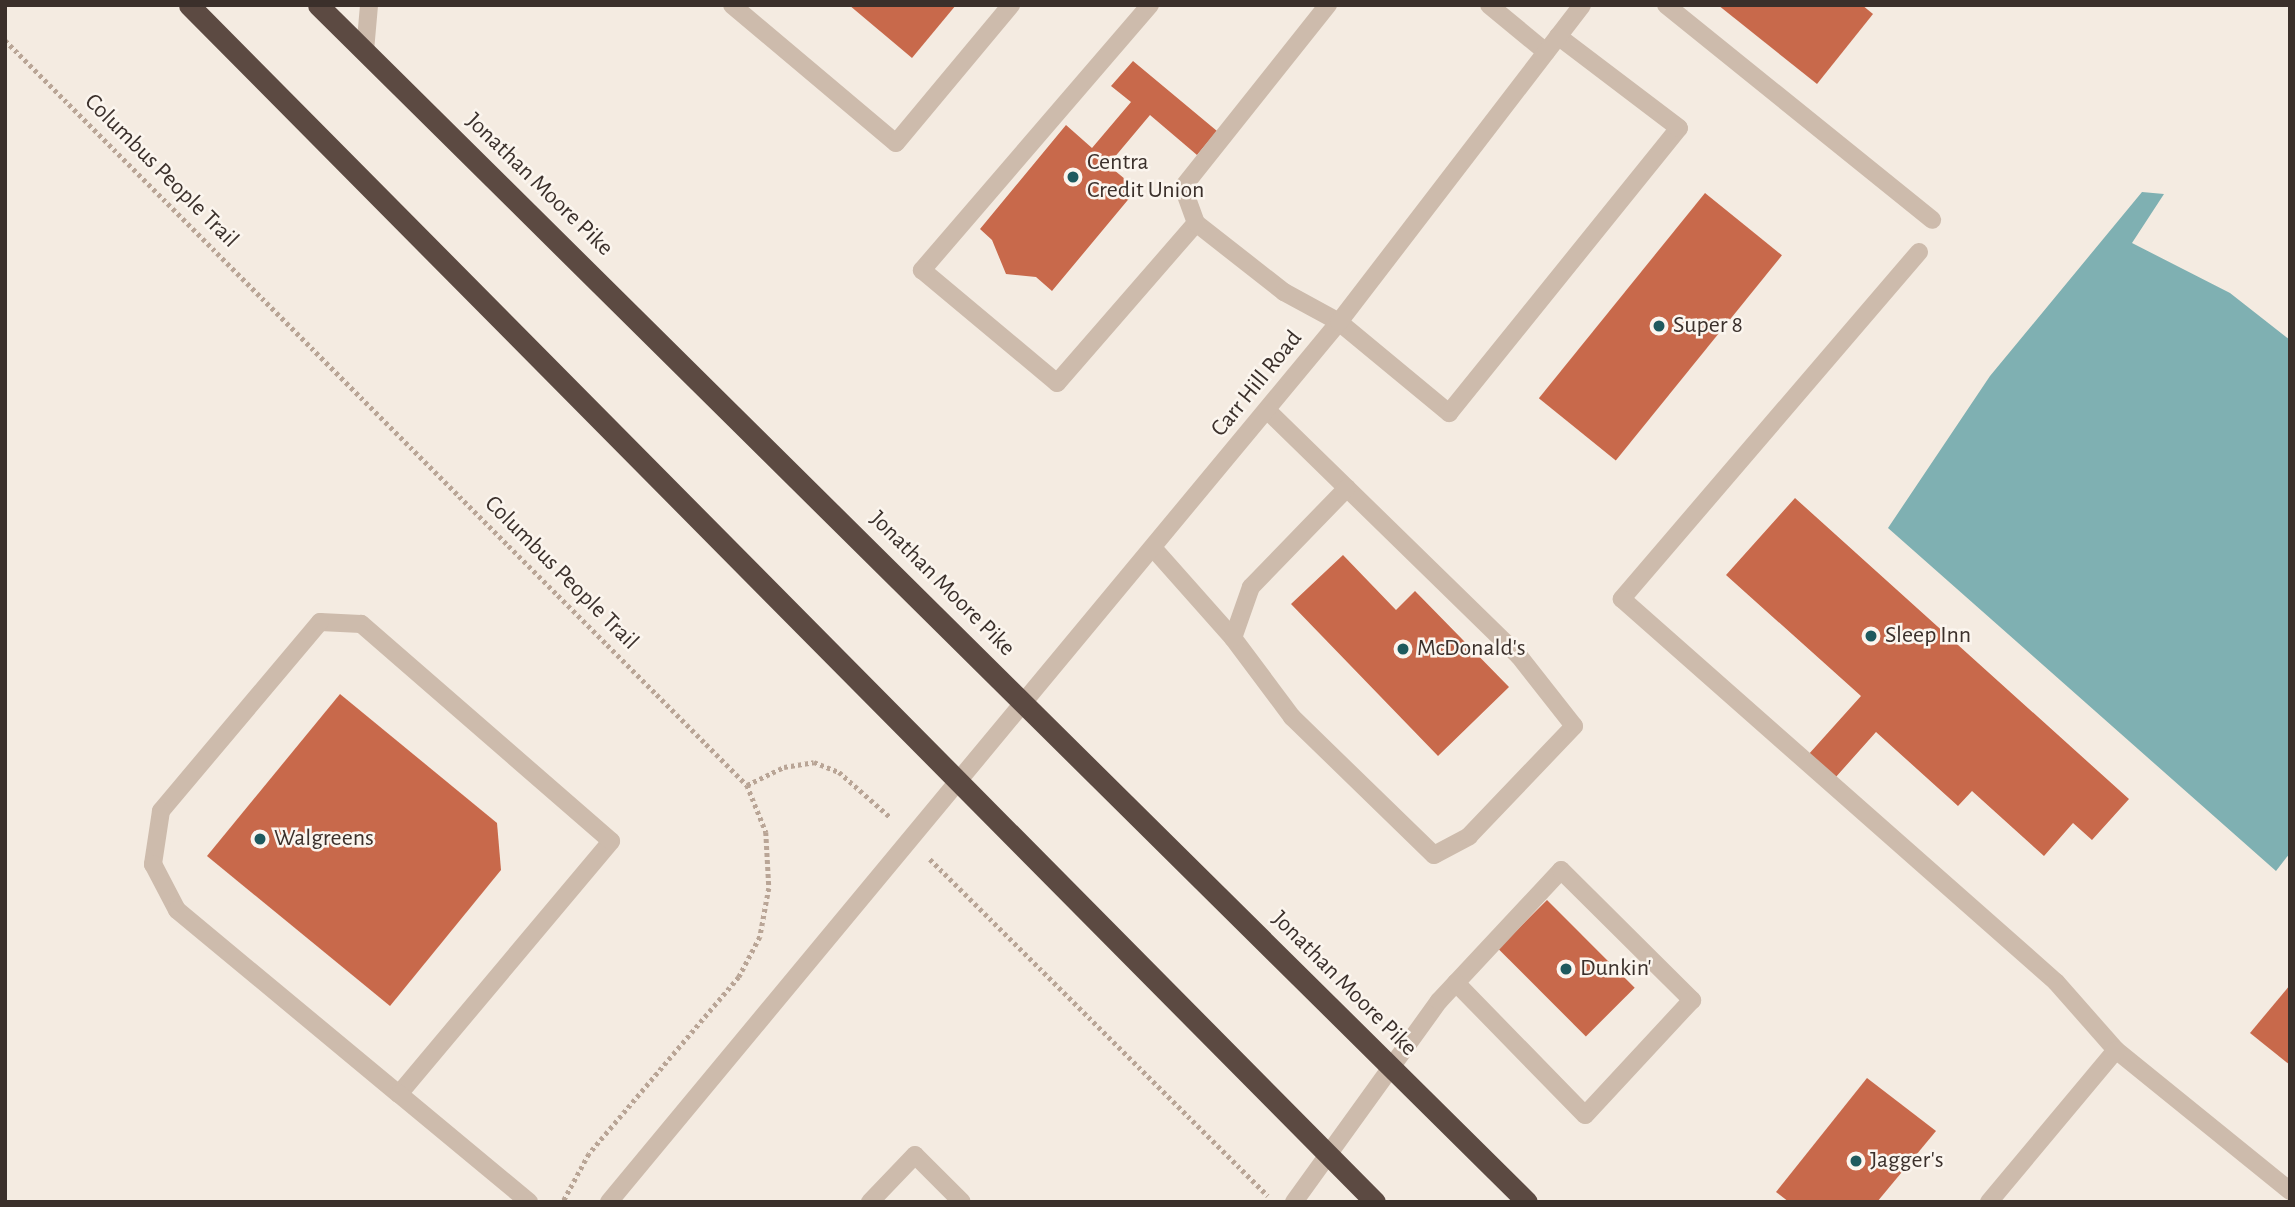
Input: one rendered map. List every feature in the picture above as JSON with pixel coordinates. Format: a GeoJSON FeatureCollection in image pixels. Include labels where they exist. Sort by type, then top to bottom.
{"type":"FeatureCollection","features":[{"type":"Feature","properties":{"kind":"highway"},"geometry":{"type":"LineString","coordinates":[[189,5],[959,786],[1375,1202]]}},
{"type":"Feature","properties":{"kind":"highway","name":"Jonathan Moore Pike"},"geometry":{"type":"LineString","coordinates":[[318,5],[1527,1202]]}},
{"type":"Feature","properties":{"kind":"street"},"geometry":{"type":"LineString","coordinates":[[365,51],[369,5]]}},
{"type":"Feature","properties":{"kind":"street"},"geometry":{"type":"LineString","coordinates":[[732,5],[896,143],[1012,5]]}},
{"type":"Feature","properties":{"kind":"street"},"geometry":{"type":"LineString","coordinates":[[1150,5],[922,270],[1057,383],[1196,223]]}},
{"type":"Feature","properties":{"kind":"street"},"geometry":{"type":"LineString","coordinates":[[1328,5],[1183,187],[1196,223],[1284,292],[1339,322],[1449,413],[1679,128],[1558,36]]}},
{"type":"Feature","properties":{"kind":"street"},"geometry":{"type":"LineString","coordinates":[[1489,5],[1546,52]]}},
{"type":"Feature","properties":{"kind":"street","name":"Carr Hill Road"},"geometry":{"type":"LineString","coordinates":[[610,1202],[1027,705],[1339,322],[1582,5]]}},
{"type":"Feature","properties":{"kind":"street"},"geometry":{"type":"LineString","coordinates":[[1666,5],[1932,220]]}},
{"type":"Feature","properties":{"kind":"street"},"geometry":{"type":"LineString","coordinates":[[1919,252],[1622,599],[2056,982],[2116,1050],[2290,1191]]}},
{"type":"Feature","properties":{"kind":"street"},"geometry":{"type":"LineString","coordinates":[[1154,548],[1233,638],[1292,717],[1434,855],[1469,835],[1574,726],[1519,656],[1267,410]]}},
{"type":"Feature","properties":{"kind":"street"},"geometry":{"type":"LineString","coordinates":[[1233,638],[1251,587],[1347,488]]}},
{"type":"Feature","properties":{"kind":"street"},"geometry":{"type":"LineString","coordinates":[[399,1094],[611,841],[362,624],[320,622],[161,811],[153,863],[177,910],[529,1202]]}},
{"type":"Feature","properties":{"kind":"street"},"geometry":{"type":"LineString","coordinates":[[1294,1202],[1330,1158],[1456,984],[1562,870],[1692,1000],[1585,1115],[1456,984]]}},
{"type":"Feature","properties":{"kind":"street"},"geometry":{"type":"LineString","coordinates":[[1989,1202],[2116,1050]]}},
{"type":"Feature","properties":{"kind":"street"},"geometry":{"type":"LineString","coordinates":[[870,1202],[915,1155],[962,1202]]}},
{"type":"Feature","properties":{"kind":"path","name":"Columbus People Trail"},"geometry":{"type":"LineString","coordinates":[[5,40],[747,785],[766,832],[769,888],[760,937],[739,977],[589,1154],[563,1202]]}},
{"type":"Feature","properties":{"kind":"path"},"geometry":{"type":"LineString","coordinates":[[747,785],[784,766],[814,762],[871,796]]}},
{"type":"Feature","properties":{"kind":"path"},"geometry":{"type":"LineString","coordinates":[[971,903],[1266,1194]]}},
{"type":"Feature","properties":{"kind":"water"},"geometry":{"type":"Polygon","coordinates":[[[2142,192],[2164,194],[2132,243],[2230,293],[2290,340],[2290,853],[2276,871],[1888,528],[1990,376],[2142,192]]]}},
{"type":"Feature","properties":{"kind":"building"},"geometry":{"type":"Polygon","coordinates":[[[849,5],[956,5],[912,58],[849,5]]]}},
{"type":"Feature","properties":{"kind":"building"},"geometry":{"type":"Polygon","coordinates":[[[1718,5],[1862,5],[1873,14],[1817,84],[1718,5]]]}},
{"type":"Feature","properties":{"kind":"building","name":"Centra Credit Union"},"geometry":{"type":"Polygon","coordinates":[[[1133,61],[1217,131],[1197,155],[1150,115],[1108,165],[1137,189],[1052,291],[1036,277],[1006,274],[992,240],[980,229],[1066,125],[1092,148],[1131,102],[1111,86],[1133,61]]]}},
{"type":"Feature","properties":{"kind":"building","name":"Super 8"},"geometry":{"type":"Polygon","coordinates":[[[1705,193],[1782,255],[1616,460],[1539,398],[1705,193]]]}},
{"type":"Feature","properties":{"kind":"building","name":"Sleep Inn"},"geometry":{"type":"Polygon","coordinates":[[[1795,498],[2129,799],[2092,840],[2073,823],[2044,856],[1972,791],[1958,806],[1876,732],[1835,778],[1808,755],[1861,696],[1726,575],[1795,498]]]}},
{"type":"Feature","properties":{"kind":"building","name":"McDonald's"},"geometry":{"type":"Polygon","coordinates":[[[1343,555],[1396,610],[1415,591],[1509,687],[1438,756],[1291,604],[1343,555]]]}},
{"type":"Feature","properties":{"kind":"building","name":"Walgreens"},"geometry":{"type":"Polygon","coordinates":[[[340,694],[497,823],[501,870],[390,1006],[207,856],[340,694]]]}},
{"type":"Feature","properties":{"kind":"building","name":"Dunkin'"},"geometry":{"type":"Polygon","coordinates":[[[1547,900],[1635,988],[1586,1036],[1498,949],[1547,900]]]}},
{"type":"Feature","properties":{"kind":"building"},"geometry":{"type":"Polygon","coordinates":[[[2290,985],[2290,1065],[2250,1033],[2290,985]]]}},
{"type":"Feature","properties":{"kind":"building","name":"Jagger's"},"geometry":{"type":"Polygon","coordinates":[[[1867,1078],[1936,1131],[1877,1202],[1789,1202],[1776,1192],[1867,1078]]]}},
{"type":"Feature","properties":{"kind":"place","name":"Centra Credit Union"},"geometry":{"type":"Point","coordinates":[1073,177]}},
{"type":"Feature","properties":{"kind":"place","name":"Super 8"},"geometry":{"type":"Point","coordinates":[1659,326]}},
{"type":"Feature","properties":{"kind":"place","name":"Sleep Inn"},"geometry":{"type":"Point","coordinates":[1871,636]}},
{"type":"Feature","properties":{"kind":"place","name":"McDonald's"},"geometry":{"type":"Point","coordinates":[1403,649]}},
{"type":"Feature","properties":{"kind":"place","name":"Walgreens"},"geometry":{"type":"Point","coordinates":[260,839]}},
{"type":"Feature","properties":{"kind":"place","name":"Dunkin'"},"geometry":{"type":"Point","coordinates":[1566,969]}},
{"type":"Feature","properties":{"kind":"place","name":"Jagger's"},"geometry":{"type":"Point","coordinates":[1856,1161]}}]}
